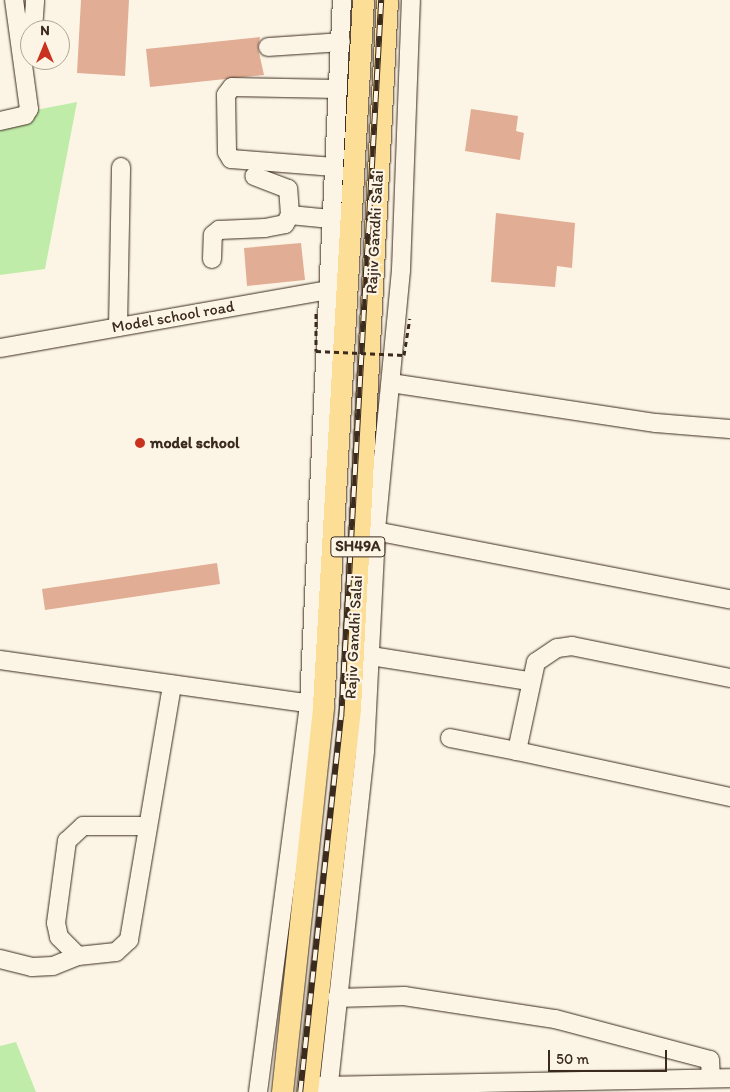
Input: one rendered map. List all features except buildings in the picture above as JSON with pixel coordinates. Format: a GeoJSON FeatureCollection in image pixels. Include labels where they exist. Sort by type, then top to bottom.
{"type":"FeatureCollection","features":[{"type":"Feature","properties":{"kind":"main road","name":"Rajiv Gandhi Salai"},"geometry":{"type":"LineString","coordinates":[[282,1092],[316,705],[337,288],[362,0]]}},
{"type":"Feature","properties":{"kind":"main road","name":"Rajiv Gandhi Salai"},"geometry":{"type":"LineString","coordinates":[[307,1090],[368,529],[376,206],[388,0]]}},
{"type":"Feature","properties":{"kind":"street"},"geometry":{"type":"LineString","coordinates":[[14,0],[28,83]]}},
{"type":"Feature","properties":{"kind":"street"},"geometry":{"type":"LineString","coordinates":[[34,20],[35,0]]}},
{"type":"Feature","properties":{"kind":"street"},"geometry":{"type":"LineString","coordinates":[[337,288],[331,219],[342,0]]}},
{"type":"Feature","properties":{"kind":"street"},"geometry":{"type":"LineString","coordinates":[[328,1088],[371,656],[368,529],[391,383],[404,206],[411,0]]}},
{"type":"Feature","properties":{"kind":"street"},"geometry":{"type":"LineString","coordinates":[[268,47],[341,42]]}},
{"type":"Feature","properties":{"kind":"street"},"geometry":{"type":"LineString","coordinates":[[0,122],[28,113],[29,70]]}},
{"type":"Feature","properties":{"kind":"street"},"geometry":{"type":"LineString","coordinates":[[334,167],[231,159],[227,152],[226,95],[232,88],[338,89]]}},
{"type":"Feature","properties":{"kind":"street"},"geometry":{"type":"LineString","coordinates":[[118,327],[121,167]]}},
{"type":"Feature","properties":{"kind":"street"},"geometry":{"type":"LineString","coordinates":[[212,259],[213,234],[220,230],[265,228],[285,224],[290,215],[288,189],[254,176]]}},
{"type":"Feature","properties":{"kind":"street"},"geometry":{"type":"LineString","coordinates":[[376,206],[404,206]]}},
{"type":"Feature","properties":{"kind":"street"},"geometry":{"type":"LineString","coordinates":[[290,215],[331,219]]}},
{"type":"Feature","properties":{"kind":"street","name":"Model school road"},"geometry":{"type":"LineString","coordinates":[[0,348],[337,288]]}},
{"type":"Feature","properties":{"kind":"street"},"geometry":{"type":"LineString","coordinates":[[391,383],[656,423],[730,429]]}},
{"type":"Feature","properties":{"kind":"street"},"geometry":{"type":"LineString","coordinates":[[368,529],[730,600]]}},
{"type":"Feature","properties":{"kind":"street"},"geometry":{"type":"LineString","coordinates":[[517,751],[529,681],[544,654],[572,646],[730,678]]}},
{"type":"Feature","properties":{"kind":"street"},"geometry":{"type":"LineString","coordinates":[[371,656],[529,681]]}},
{"type":"Feature","properties":{"kind":"street"},"geometry":{"type":"LineString","coordinates":[[0,660],[316,705],[258,1092]]}},
{"type":"Feature","properties":{"kind":"street"},"geometry":{"type":"LineString","coordinates":[[0,959],[32,967],[53,966],[78,956],[116,952],[129,940],[172,685]]}},
{"type":"Feature","properties":{"kind":"street"},"geometry":{"type":"LineString","coordinates":[[450,738],[730,797]]}},
{"type":"Feature","properties":{"kind":"street"},"geometry":{"type":"LineString","coordinates":[[78,956],[60,937],[56,923],[67,841],[83,826],[148,826]]}},
{"type":"Feature","properties":{"kind":"street"},"geometry":{"type":"LineString","coordinates":[[338,998],[404,996],[554,1019],[710,1060],[711,1078]]}},
{"type":"Feature","properties":{"kind":"street"},"geometry":{"type":"LineString","coordinates":[[307,1090],[730,1078]]}},
{"type":"Feature","properties":{"kind":"path"},"geometry":{"type":"LineString","coordinates":[[316,313],[316,351],[326,352],[404,355],[410,318]]}},
{"type":"Feature","properties":{"kind":"green space"},"geometry":{"type":"Polygon","coordinates":[[[77,102],[45,269],[0,275],[0,117],[77,102]]]}},
{"type":"Feature","properties":{"kind":"green space"},"geometry":{"type":"Polygon","coordinates":[[[16,1042],[36,1092],[0,1092],[0,1046],[16,1042]]]}},
{"type":"Feature","properties":{"kind":"railway"},"geometry":{"type":"LineString","coordinates":[[300,1092],[341,717],[381,0]]}},
{"type":"Feature","properties":{"kind":"place","name":"model school"},"geometry":{"type":"Point","coordinates":[140,443]}}]}
